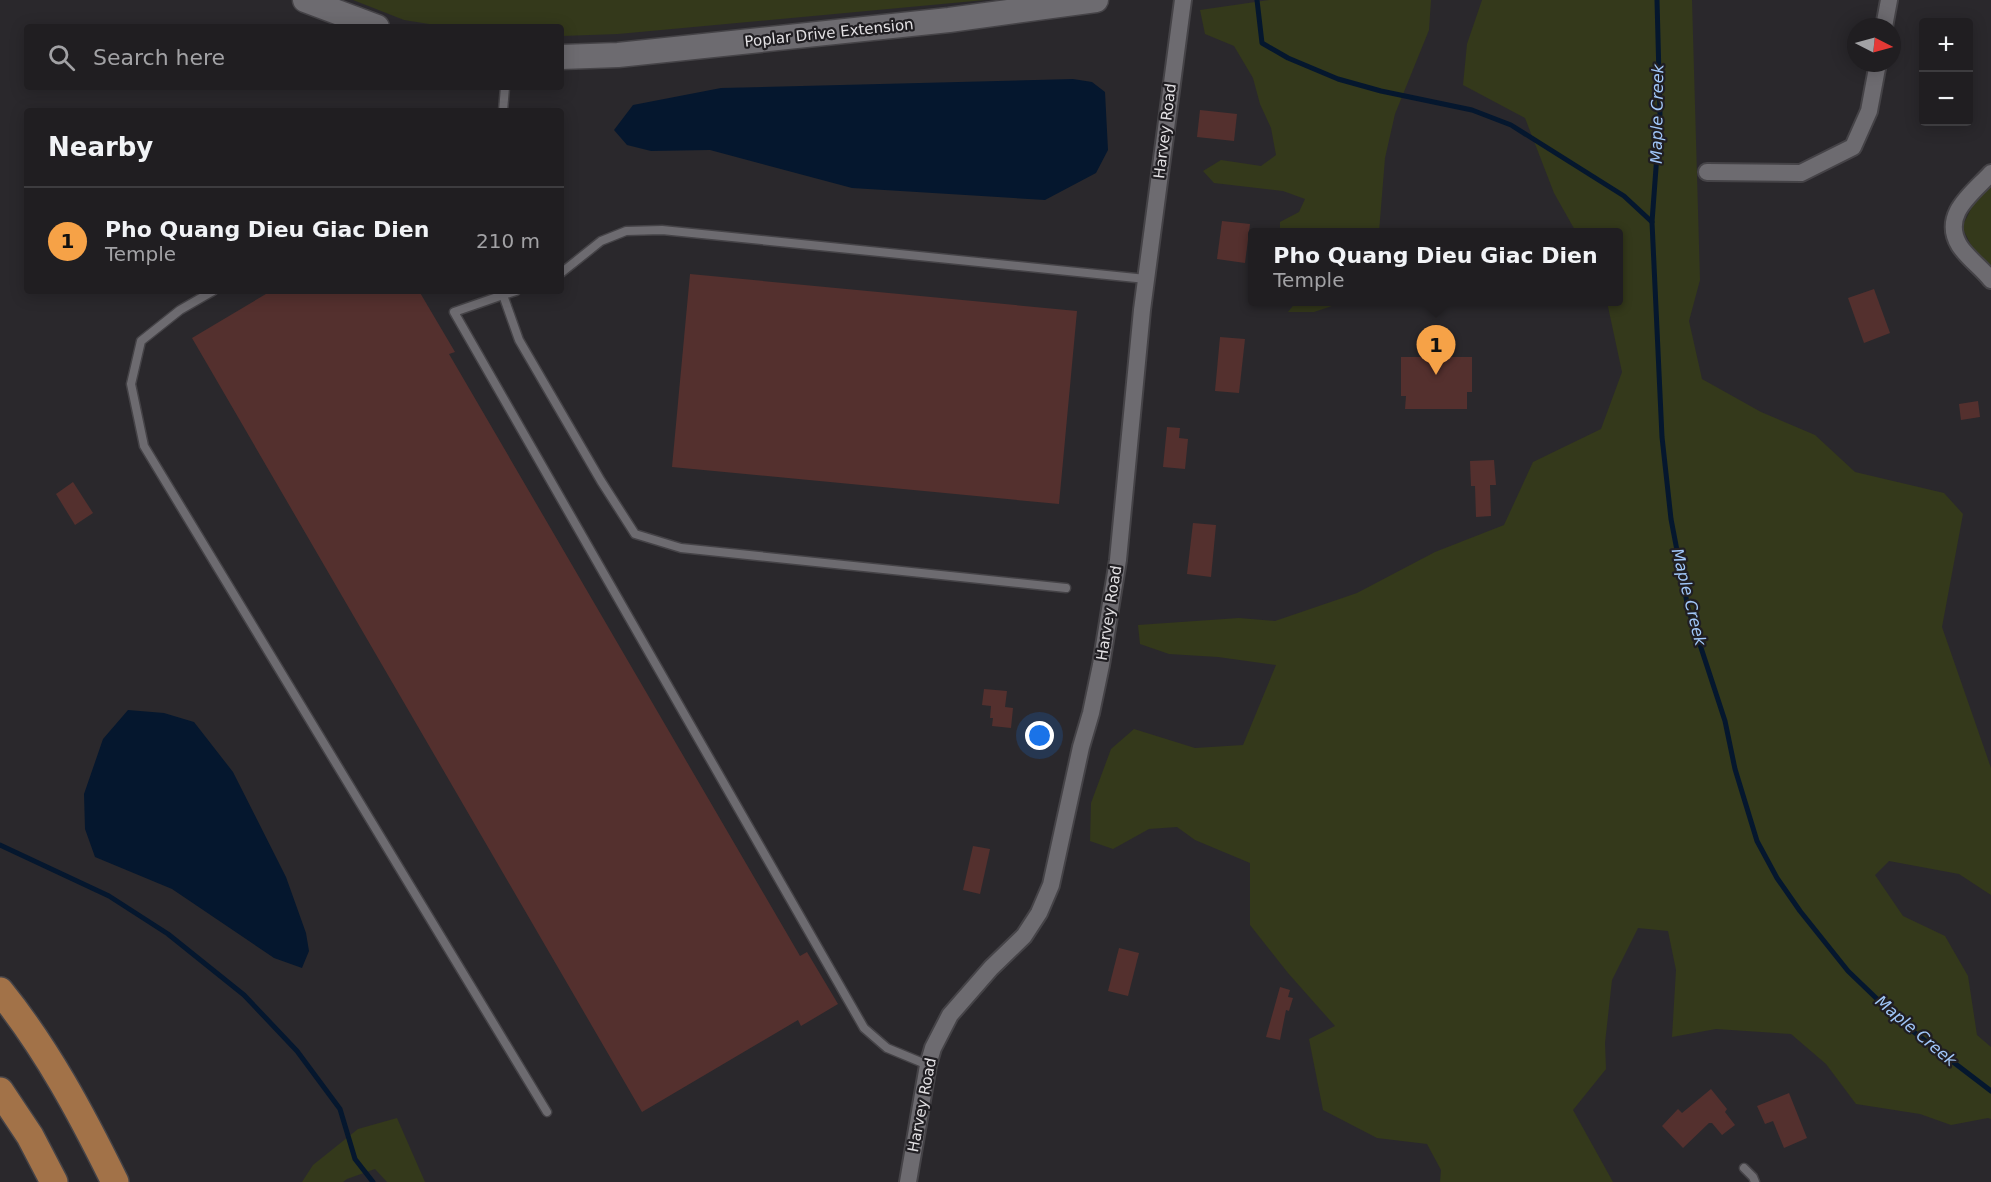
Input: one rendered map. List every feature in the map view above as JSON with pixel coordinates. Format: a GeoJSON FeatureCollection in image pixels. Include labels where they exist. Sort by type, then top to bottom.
{"type":"FeatureCollection","features":[{"type":"Feature","properties":{"kind":"main road"},"geometry":{"type":"LineString","coordinates":[[0,991],[24,1022],[81,1114],[115,1182]]}},
{"type":"Feature","properties":{"kind":"main road"},"geometry":{"type":"LineString","coordinates":[[0,1091],[30,1136],[54,1182]]}},
{"type":"Feature","properties":{"kind":"street"},"geometry":{"type":"LineString","coordinates":[[305,0],[370,24]]}},
{"type":"Feature","properties":{"kind":"street","name":"Poplar Drive Extension"},"geometry":{"type":"LineString","coordinates":[[564,57],[618,55],[950,20],[1096,0]]}},
{"type":"Feature","properties":{"kind":"street","name":"Harvey Road"},"geometry":{"type":"LineString","coordinates":[[908,1182],[933,1048],[950,1015],[991,968],[1024,936],[1039,913],[1051,885],[1081,747],[1091,713],[1118,560],[1146,279],[1183,0]]}},
{"type":"Feature","properties":{"kind":"street"},"geometry":{"type":"LineString","coordinates":[[1886,18],[1889,0]]}},
{"type":"Feature","properties":{"kind":"street"},"geometry":{"type":"LineString","coordinates":[[1707,172],[1801,173],[1853,147],[1869,111],[1876,72]]}},
{"type":"Feature","properties":{"kind":"street"},"geometry":{"type":"LineString","coordinates":[[1991,173],[1961,204],[1954,225],[1955,236],[1960,246],[1991,280]]}},
{"type":"Feature","properties":{"kind":"lane"},"geometry":{"type":"LineString","coordinates":[[503,108],[505,90]]}},
{"type":"Feature","properties":{"kind":"lane"},"geometry":{"type":"LineString","coordinates":[[564,271],[601,241],[626,231],[662,230],[1146,279]]}},
{"type":"Feature","properties":{"kind":"lane"},"geometry":{"type":"LineString","coordinates":[[208,294],[180,310],[141,340],[131,384],[144,446],[547,1112]]}},
{"type":"Feature","properties":{"kind":"lane"},"geometry":{"type":"LineString","coordinates":[[500,294],[454,312],[864,1028],[886,1048],[928,1065]]}},
{"type":"Feature","properties":{"kind":"lane"},"geometry":{"type":"LineString","coordinates":[[503,294],[519,340],[601,481],[635,534],[681,548],[1066,588]]}},
{"type":"Feature","properties":{"kind":"lane"},"geometry":{"type":"LineString","coordinates":[[1744,1168],[1755,1182]]}},
{"type":"Feature","properties":{"kind":"green space"},"geometry":{"type":"Polygon","coordinates":[[[353,0],[985,0],[618,34],[564,36],[564,24],[429,24],[404,20],[353,0]]]}},
{"type":"Feature","properties":{"kind":"green space"},"geometry":{"type":"Polygon","coordinates":[[[1269,0],[1431,0],[1429,30],[1395,114],[1385,158],[1379,228],[1280,228],[1280,222],[1299,212],[1305,199],[1283,191],[1214,183],[1203,171],[1221,160],[1261,166],[1276,155],[1271,128],[1260,104],[1253,78],[1234,46],[1205,34],[1200,10],[1269,0]]]}},
{"type":"Feature","properties":{"kind":"green space"},"geometry":{"type":"Polygon","coordinates":[[[1482,0],[1692,0],[1700,280],[1689,321],[1702,379],[1761,412],[1815,435],[1855,472],[1944,493],[1963,514],[1942,627],[1991,768],[1991,895],[1959,874],[1889,861],[1875,875],[1903,916],[1945,936],[1968,976],[1977,1035],[1991,1047],[1991,1119],[1951,1125],[1920,1114],[1856,1104],[1826,1064],[1791,1034],[1716,1029],[1672,1037],[1676,970],[1668,931],[1638,928],[1612,980],[1605,1043],[1606,1069],[1573,1110],[1613,1182],[1440,1182],[1441,1170],[1427,1144],[1377,1138],[1323,1110],[1309,1039],[1335,1026],[1288,973],[1250,925],[1250,863],[1195,840],[1177,827],[1149,829],[1113,849],[1090,841],[1091,803],[1111,749],[1134,729],[1195,748],[1243,745],[1276,665],[1218,657],[1169,654],[1140,644],[1138,625],[1239,618],[1275,621],[1357,593],[1435,552],[1504,525],[1533,462],[1601,429],[1622,372],[1608,306],[1623,306],[1623,228],[1574,228],[1554,193],[1525,118],[1463,85],[1467,44],[1482,0]]]}},
{"type":"Feature","properties":{"kind":"green space"},"geometry":{"type":"Polygon","coordinates":[[[1991,185],[1991,270],[1976,255],[1962,227],[1974,203],[1991,185]]]}},
{"type":"Feature","properties":{"kind":"green space"},"geometry":{"type":"Polygon","coordinates":[[[1293,306],[1332,306],[1314,312],[1288,312],[1293,306]]]}},
{"type":"Feature","properties":{"kind":"green space"},"geometry":{"type":"Polygon","coordinates":[[[397,1118],[425,1182],[387,1182],[375,1169],[343,1182],[302,1182],[313,1165],[358,1129],[397,1118]]]}},
{"type":"Feature","properties":{"kind":"water"},"geometry":{"type":"Polygon","coordinates":[[[1073,79],[1092,82],[1105,92],[1108,150],[1096,173],[1045,200],[852,188],[710,150],[651,151],[627,145],[614,130],[633,105],[721,88],[1073,79]]]}},
{"type":"Feature","properties":{"kind":"water"},"geometry":{"type":"Polygon","coordinates":[[[128,710],[164,713],[194,722],[233,772],[286,877],[306,933],[309,951],[302,968],[274,958],[172,889],[95,857],[85,829],[84,794],[103,739],[128,710]]]}},
{"type":"Feature","properties":{"kind":"building"},"geometry":{"type":"Polygon","coordinates":[[[1200,110],[1237,114],[1234,141],[1197,137],[1200,110]]]}},
{"type":"Feature","properties":{"kind":"building"},"geometry":{"type":"Polygon","coordinates":[[[1222,221],[1250,224],[1245,263],[1217,259],[1222,221]]]}},
{"type":"Feature","properties":{"kind":"building"},"geometry":{"type":"Polygon","coordinates":[[[690,274],[1077,311],[1059,504],[672,467],[690,274]]]}},
{"type":"Feature","properties":{"kind":"building"},"geometry":{"type":"Polygon","coordinates":[[[1874,289],[1890,333],[1864,343],[1848,298],[1874,289]]]}},
{"type":"Feature","properties":{"kind":"building"},"geometry":{"type":"Polygon","coordinates":[[[266,294],[421,294],[455,352],[449,354],[800,956],[807,952],[838,1004],[801,1026],[798,1020],[642,1112],[192,338],[266,294]]]}},
{"type":"Feature","properties":{"kind":"building"},"geometry":{"type":"Polygon","coordinates":[[[1220,337],[1245,339],[1239,393],[1215,391],[1220,337]]]}},
{"type":"Feature","properties":{"kind":"building"},"geometry":{"type":"Polygon","coordinates":[[[1401,357],[1472,357],[1472,392],[1467,392],[1467,409],[1405,409],[1406,396],[1401,396],[1401,357]]]}},
{"type":"Feature","properties":{"kind":"building"},"geometry":{"type":"Polygon","coordinates":[[[1978,401],[1980,417],[1961,420],[1959,404],[1978,401]]]}},
{"type":"Feature","properties":{"kind":"building"},"geometry":{"type":"Polygon","coordinates":[[[1167,427],[1180,428],[1179,438],[1188,439],[1185,469],[1163,467],[1167,427]]]}},
{"type":"Feature","properties":{"kind":"building"},"geometry":{"type":"Polygon","coordinates":[[[1494,460],[1496,485],[1490,485],[1491,516],[1476,517],[1475,486],[1471,486],[1470,461],[1494,460]]]}},
{"type":"Feature","properties":{"kind":"building"},"geometry":{"type":"Polygon","coordinates":[[[73,482],[93,513],[75,525],[56,494],[73,482]]]}},
{"type":"Feature","properties":{"kind":"building"},"geometry":{"type":"Polygon","coordinates":[[[1193,523],[1216,525],[1211,577],[1187,574],[1193,523]]]}},
{"type":"Feature","properties":{"kind":"building"},"geometry":{"type":"Polygon","coordinates":[[[984,689],[1007,691],[1005,707],[1013,708],[1011,728],[992,726],[991,706],[982,705],[984,689]]]}},
{"type":"Feature","properties":{"kind":"building"},"geometry":{"type":"Polygon","coordinates":[[[973,846],[990,849],[980,894],[963,890],[973,846]]]}},
{"type":"Feature","properties":{"kind":"building"},"geometry":{"type":"Polygon","coordinates":[[[1119,948],[1139,953],[1128,996],[1108,991],[1119,948]]]}},
{"type":"Feature","properties":{"kind":"building"},"geometry":{"type":"Polygon","coordinates":[[[1280,987],[1290,990],[1288,997],[1293,998],[1289,1011],[1286,1010],[1280,1040],[1266,1037],[1280,987]]]}},
{"type":"Feature","properties":{"kind":"building"},"geometry":{"type":"Polygon","coordinates":[[[1711,1089],[1727,1109],[1725,1112],[1735,1125],[1722,1135],[1712,1123],[1709,1123],[1683,1148],[1662,1126],[1678,1109],[1682,1113],[1711,1089]]]}},
{"type":"Feature","properties":{"kind":"building"},"geometry":{"type":"Polygon","coordinates":[[[1789,1093],[1807,1138],[1784,1148],[1773,1121],[1765,1124],[1757,1106],[1789,1093]]]}},
{"type":"Feature","properties":{"kind":"waterway"},"geometry":{"type":"LineString","coordinates":[[1257,0],[1262,43],[1288,58],[1338,79],[1381,91],[1472,110],[1511,125],[1624,196],[1652,222]]}},
{"type":"Feature","properties":{"kind":"waterway","name":"Maple Creek"},"geometry":{"type":"LineString","coordinates":[[1657,0],[1660,114],[1652,222],[1662,437],[1671,519],[1688,608],[1725,721],[1735,769],[1757,841],[1777,878],[1800,911],[1848,971],[1902,1023],[1991,1091]]}},
{"type":"Feature","properties":{"kind":"waterway"},"geometry":{"type":"LineString","coordinates":[[0,845],[109,896],[168,934],[244,995],[297,1051],[340,1109],[355,1159],[373,1182]]}},
{"type":"Feature","properties":{"kind":"place","name":"Pho Quang Dieu Giac Dien"},"geometry":{"type":"Point","coordinates":[1436,375]}}]}
